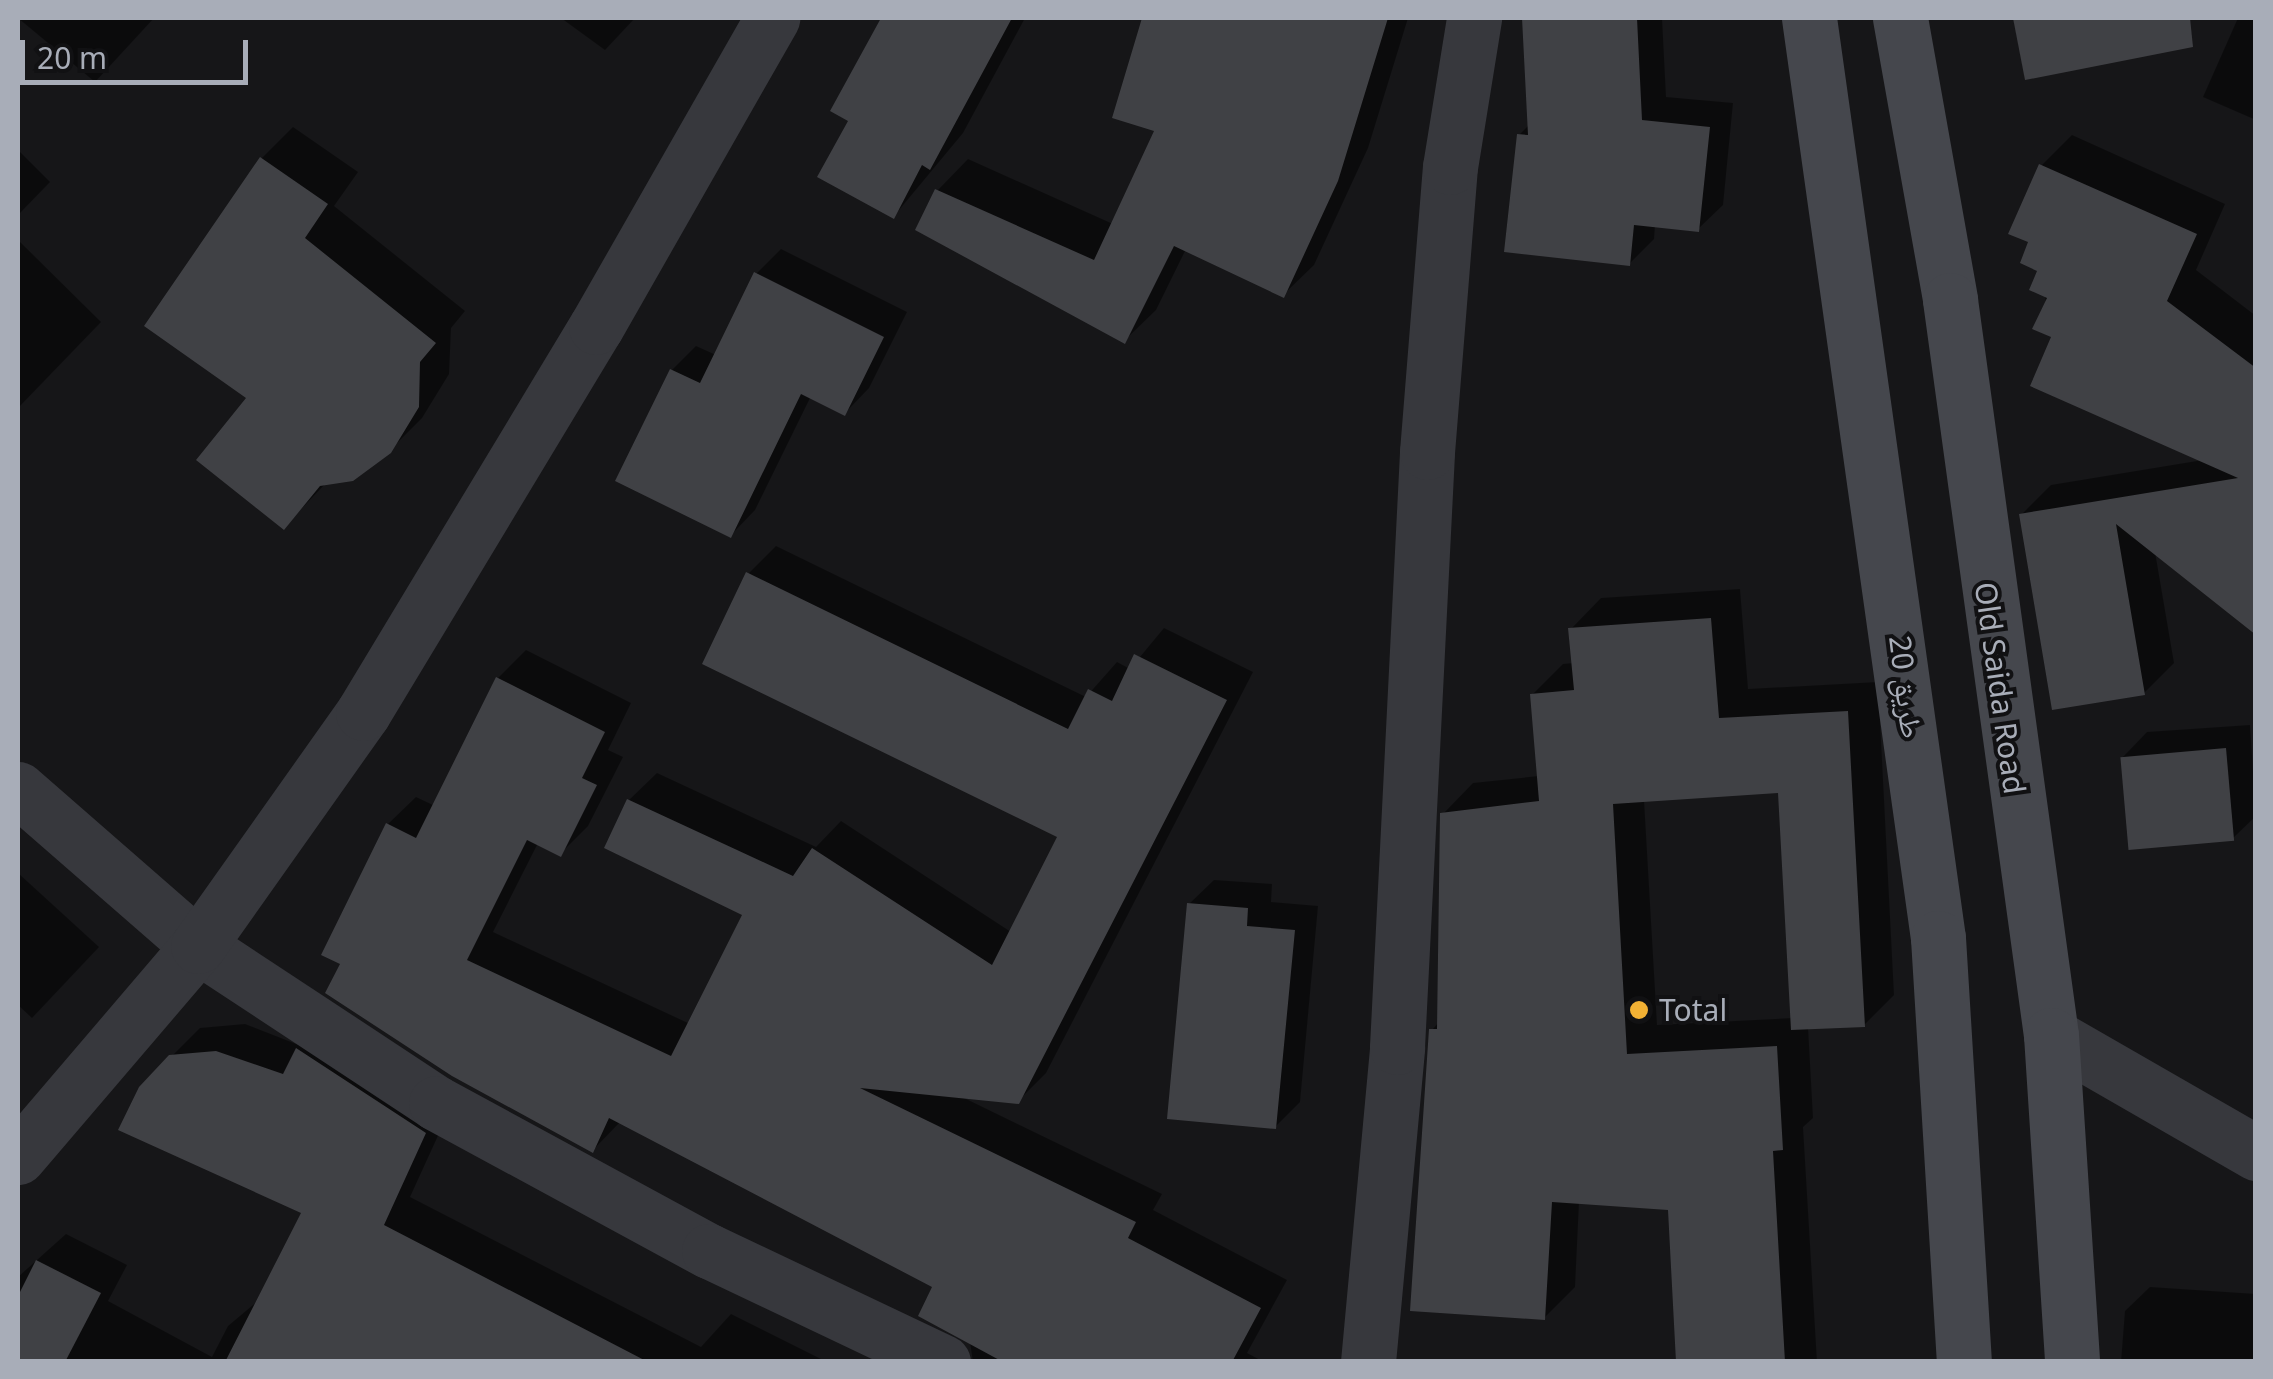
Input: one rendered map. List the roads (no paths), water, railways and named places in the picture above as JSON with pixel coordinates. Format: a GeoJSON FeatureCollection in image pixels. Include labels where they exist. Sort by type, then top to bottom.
{"type":"FeatureCollection","features":[{"type":"Feature","properties":{"kind":"main road","name":"طريق 20"},"geometry":{"type":"LineString","coordinates":[[1809,18],[1938,938],[1964,1362]]}},
{"type":"Feature","properties":{"kind":"main road","name":"Old Saida Road"},"geometry":{"type":"LineString","coordinates":[[1900,18],[1950,300],[2051,1035],[2072,1362]]}},
{"type":"Feature","properties":{"kind":"street"},"geometry":{"type":"LineString","coordinates":[[18,1157],[198,946],[373,697],[596,328],[772,18]]}},
{"type":"Feature","properties":{"kind":"street"},"geometry":{"type":"LineString","coordinates":[[1368,1362],[1397,1047],[1427,452],[1450,167],[1474,18]]}},
{"type":"Feature","properties":{"kind":"street"},"geometry":{"type":"LineString","coordinates":[[18,789],[198,946],[436,1103],[709,1251],[944,1362]]}},
{"type":"Feature","properties":{"kind":"street"},"geometry":{"type":"LineString","coordinates":[[2051,1035],[2256,1153]]}},
{"type":"Feature","properties":{"kind":"place","name":"Total"},"geometry":{"type":"Point","coordinates":[1639,1010]}}]}
